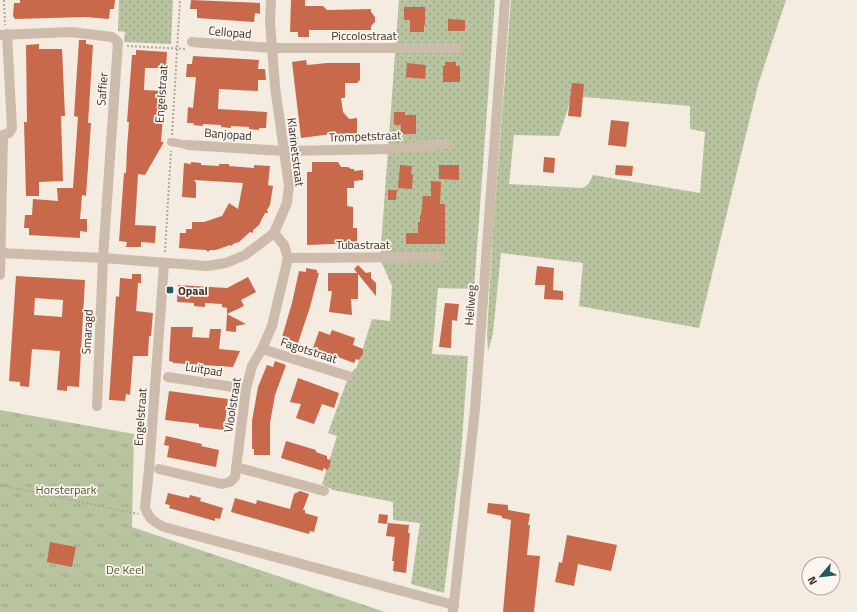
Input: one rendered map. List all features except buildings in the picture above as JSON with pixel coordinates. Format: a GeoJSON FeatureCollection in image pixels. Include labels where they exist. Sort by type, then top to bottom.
{"type":"FeatureCollection","features":[{"type":"Feature","properties":{"kind":"street","name":"Klarinetstraat"},"geometry":{"type":"LineString","coordinates":[[164,264],[208,266],[226,263],[245,255],[274,233],[287,203],[289,186],[275,87],[270,21],[271,0]]}},
{"type":"Feature","properties":{"kind":"street","name":"Heilweg"},"geometry":{"type":"LineString","coordinates":[[454,609],[475,409],[505,0]]}},
{"type":"Feature","properties":{"kind":"street"},"geometry":{"type":"LineString","coordinates":[[0,275],[1,135],[9,133],[12,128],[4,34],[71,32],[112,37],[118,42],[118,45]]}},
{"type":"Feature","properties":{"kind":"street","name":"Cellopad"},"geometry":{"type":"LineString","coordinates":[[188,44],[272,48]]}},
{"type":"Feature","properties":{"kind":"street","name":"Saffier"},"geometry":{"type":"LineString","coordinates":[[103,258],[118,45]]}},
{"type":"Feature","properties":{"kind":"street","name":"Piccolostraat"},"geometry":{"type":"LineString","coordinates":[[272,48],[457,48]]}},
{"type":"Feature","properties":{"kind":"street","name":"Banjopad"},"geometry":{"type":"LineString","coordinates":[[171,142],[188,145],[284,151]]}},
{"type":"Feature","properties":{"kind":"street","name":"Trompetstraat"},"geometry":{"type":"LineString","coordinates":[[284,151],[392,149],[446,144]]}},
{"type":"Feature","properties":{"kind":"street"},"geometry":{"type":"LineString","coordinates":[[274,233],[284,245],[288,258]]}},
{"type":"Feature","properties":{"kind":"street"},"geometry":{"type":"LineString","coordinates":[[0,253],[103,258],[164,264]]}},
{"type":"Feature","properties":{"kind":"street","name":"Tubastraat"},"geometry":{"type":"LineString","coordinates":[[288,258],[438,257]]}},
{"type":"Feature","properties":{"kind":"street","name":"Smaragd"},"geometry":{"type":"LineString","coordinates":[[97,406],[103,258]]}},
{"type":"Feature","properties":{"kind":"street","name":"Vioolstraat"},"geometry":{"type":"LineString","coordinates":[[154,469],[222,484],[230,482],[236,477],[246,389],[252,366],[272,326],[288,258]]}},
{"type":"Feature","properties":{"kind":"street","name":"Engelstraat"},"geometry":{"type":"LineString","coordinates":[[147,513],[145,507],[154,469],[157,376],[164,264]]}},
{"type":"Feature","properties":{"kind":"street","name":"Fagotstraat"},"geometry":{"type":"LineString","coordinates":[[262,348],[348,376]]}},
{"type":"Feature","properties":{"kind":"street","name":"Luitpad"},"geometry":{"type":"LineString","coordinates":[[157,376],[246,389]]}},
{"type":"Feature","properties":{"kind":"street"},"geometry":{"type":"LineString","coordinates":[[236,467],[324,491]]}},
{"type":"Feature","properties":{"kind":"street"},"geometry":{"type":"LineString","coordinates":[[147,513],[152,520],[164,527],[454,609]]}},
{"type":"Feature","properties":{"kind":"path"},"geometry":{"type":"LineString","coordinates":[[4,0],[4,34]]}},
{"type":"Feature","properties":{"kind":"path","name":"Engelstraat"},"geometry":{"type":"LineString","coordinates":[[164,264],[180,0]]}},
{"type":"Feature","properties":{"kind":"path"},"geometry":{"type":"LineString","coordinates":[[118,45],[177,49],[188,44]]}},
{"type":"Feature","properties":{"kind":"path"},"geometry":{"type":"LineString","coordinates":[[0,485],[138,514],[147,513]]}},
{"type":"Feature","properties":{"kind":"green space"},"geometry":{"type":"Polygon","coordinates":[[[119,0],[173,0],[171,44],[124,42],[125,32],[118,31],[119,0]]]}},
{"type":"Feature","properties":{"kind":"green space"},"geometry":{"type":"Polygon","coordinates":[[[399,0],[495,0],[474,289],[438,288],[432,354],[468,356],[461,454],[444,593],[411,584],[420,523],[393,520],[393,502],[333,490],[322,484],[337,436],[328,433],[349,375],[357,367],[372,319],[390,321],[392,286],[380,259],[399,0]]]}},
{"type":"Feature","properties":{"kind":"green space"},"geometry":{"type":"Polygon","coordinates":[[[511,0],[786,0],[758,85],[699,328],[579,306],[583,263],[501,253],[493,333],[488,352],[487,334],[493,231],[511,0]],[[572,96],[559,136],[514,135],[509,184],[582,188],[588,185],[593,175],[700,193],[705,132],[690,129],[690,106],[572,96]]]}},
{"type":"Feature","properties":{"kind":"green space","name":"Horsterpark"},"geometry":{"type":"Polygon","coordinates":[[[0,410],[134,434],[132,527],[385,612],[0,612],[0,410]]]}},
{"type":"Feature","properties":{"kind":"place","name":"Opaal"},"geometry":{"type":"Point","coordinates":[170,290]}},
{"type":"Feature","properties":{"kind":"park label","name":"De Keel"},"geometry":{"type":"Point","coordinates":[125,569]}}]}
